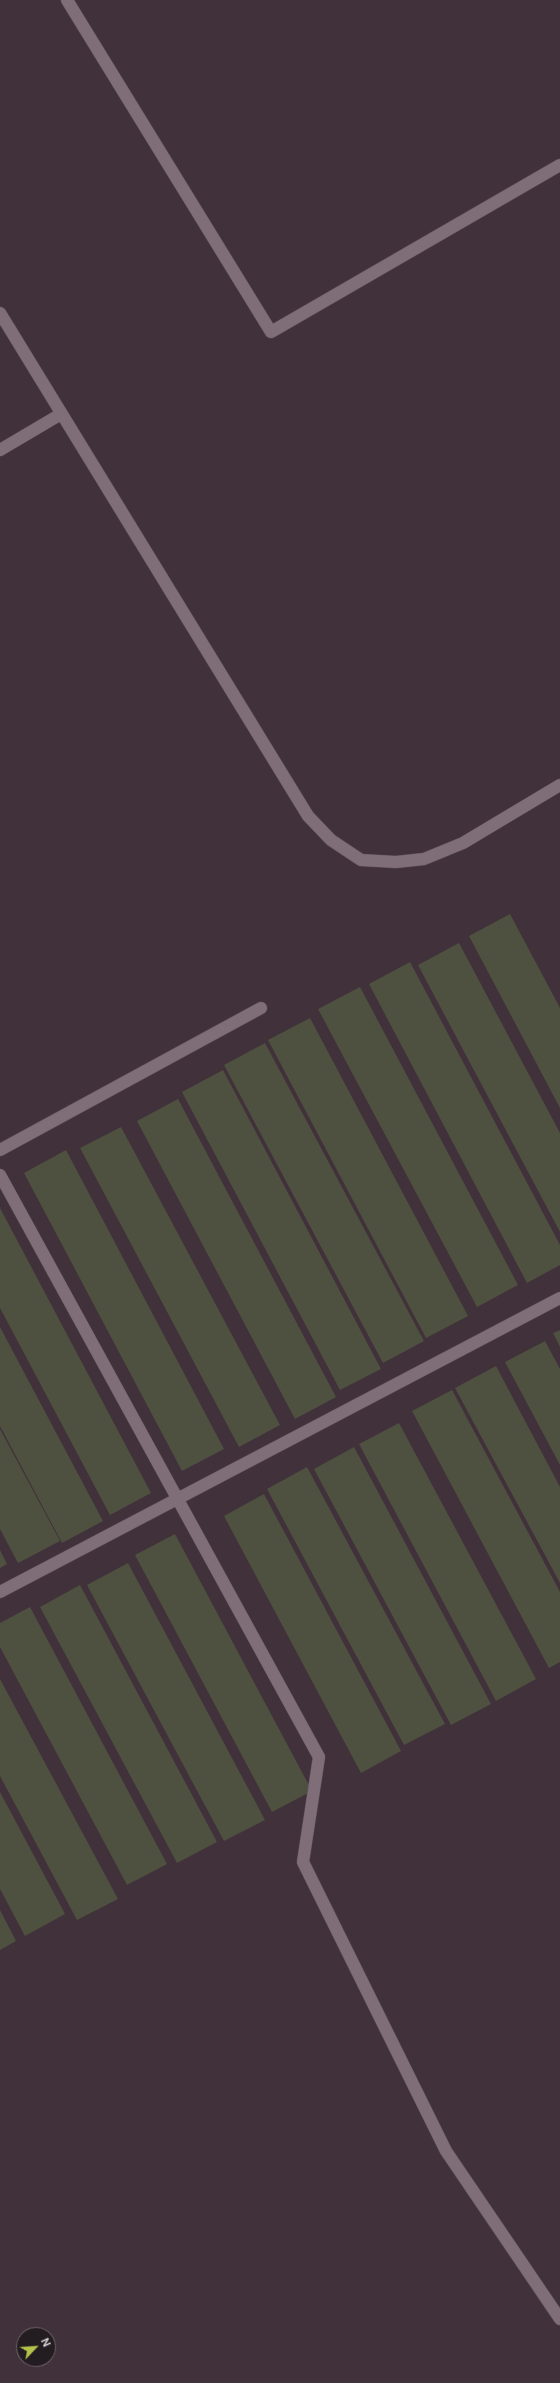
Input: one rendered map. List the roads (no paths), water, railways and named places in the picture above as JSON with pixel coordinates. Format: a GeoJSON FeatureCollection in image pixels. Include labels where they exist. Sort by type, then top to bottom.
{"type":"FeatureCollection","features":[{"type":"Feature","properties":{"kind":"street"},"geometry":{"type":"LineString","coordinates":[[67,0],[271,332],[560,165]]}},
{"type":"Feature","properties":{"kind":"street"},"geometry":{"type":"LineString","coordinates":[[0,314],[308,816],[331,840],[361,860],[396,862],[424,859],[463,843],[560,784]]}},
{"type":"Feature","properties":{"kind":"street"},"geometry":{"type":"LineString","coordinates":[[0,450],[61,414]]}},
{"type":"Feature","properties":{"kind":"street"},"geometry":{"type":"LineString","coordinates":[[0,1150],[261,1008]]}},
{"type":"Feature","properties":{"kind":"street"},"geometry":{"type":"LineString","coordinates":[[0,1175],[319,1757],[303,1862],[446,2151],[560,2319]]}},
{"type":"Feature","properties":{"kind":"street"},"geometry":{"type":"LineString","coordinates":[[0,1592],[560,1298]]}}]}
